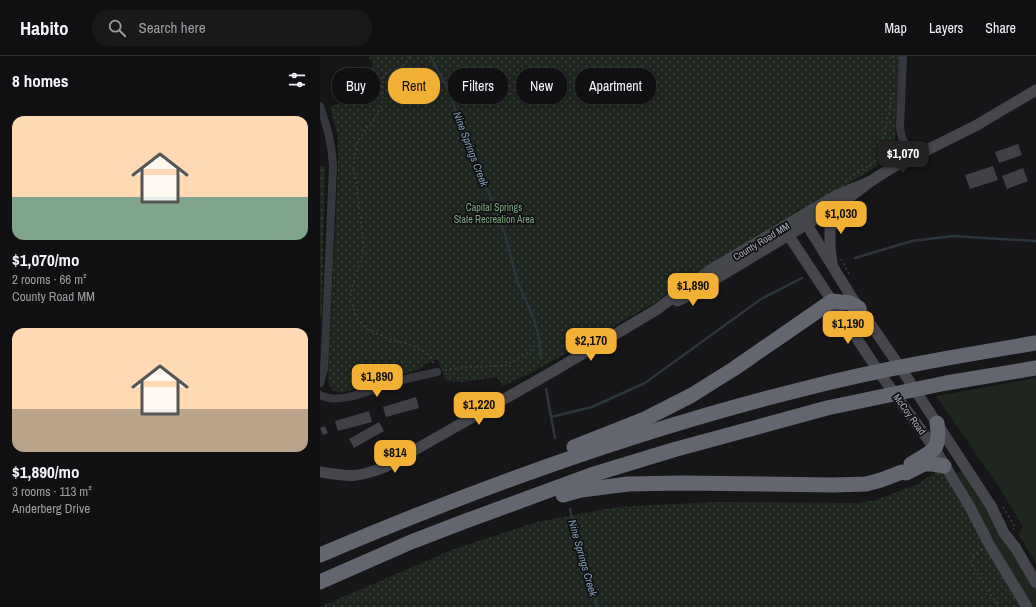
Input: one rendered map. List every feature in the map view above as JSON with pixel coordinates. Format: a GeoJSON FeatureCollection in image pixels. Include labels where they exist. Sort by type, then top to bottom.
{"type":"FeatureCollection","features":[{"type":"Feature","properties":{"kind":"highway"},"geometry":{"type":"LineString","coordinates":[[320,555],[543,459],[645,419],[692,396],[832,301],[850,302],[859,308]]}},
{"type":"Feature","properties":{"kind":"highway"},"geometry":{"type":"LineString","coordinates":[[412,516],[497,484],[595,450],[753,402],[857,376],[930,361],[1036,343]]}},
{"type":"Feature","properties":{"kind":"highway"},"geometry":{"type":"LineString","coordinates":[[320,582],[424,537],[470,519],[591,475],[673,450],[782,420],[873,399],[946,383],[1036,368]]}},
{"type":"Feature","properties":{"kind":"highway"},"geometry":{"type":"LineString","coordinates":[[902,472],[904,469],[935,449],[939,438],[937,423]]}},
{"type":"Feature","properties":{"kind":"highway"},"geometry":{"type":"LineString","coordinates":[[424,537],[536,501],[581,490],[628,484],[866,484],[902,472],[906,473],[924,464],[944,466]]}},
{"type":"Feature","properties":{"kind":"main road","name":"County Road MM"},"geometry":{"type":"LineString","coordinates":[[320,472],[347,477],[368,473],[385,467],[557,369],[656,310],[712,269],[804,221],[842,204],[871,181],[912,156],[976,125],[1036,90]]}},
{"type":"Feature","properties":{"kind":"main road","name":"County Road MM"},"geometry":{"type":"LineString","coordinates":[[804,221],[837,195],[871,181]]}},
{"type":"Feature","properties":{"kind":"main road"},"geometry":{"type":"LineString","coordinates":[[832,267],[830,229],[838,216],[842,204]]}},
{"type":"Feature","properties":{"kind":"main road","name":"McCoy Road"},"geometry":{"type":"LineString","coordinates":[[804,221],[832,267],[991,506],[1004,533],[1015,547],[1036,583]]}},
{"type":"Feature","properties":{"kind":"main road","name":"McCoy Road"},"geometry":{"type":"LineString","coordinates":[[786,231],[881,375],[935,449],[1027,607]]}},
{"type":"Feature","properties":{"kind":"street"},"geometry":{"type":"LineString","coordinates":[[903,56],[900,128],[902,138],[912,156]]}},
{"type":"Feature","properties":{"kind":"street"},"geometry":{"type":"LineString","coordinates":[[320,106],[330,134],[333,166],[324,369],[320,383]]}},
{"type":"Feature","properties":{"kind":"street"},"geometry":{"type":"LineString","coordinates":[[320,396],[330,398],[346,398],[394,382],[437,372]]}},
{"type":"Feature","properties":{"kind":"path"},"geometry":{"type":"LineString","coordinates":[[410,56],[401,68],[389,71],[385,74],[383,80],[382,104],[372,124],[365,129],[364,133],[357,142],[353,169],[356,180],[364,250],[352,287],[350,299],[358,321],[367,329],[389,339],[414,346],[430,355],[437,372],[467,367],[505,366],[530,352],[536,344]]}},
{"type":"Feature","properties":{"kind":"path"},"geometry":{"type":"LineString","coordinates":[[893,56],[894,78]]}},
{"type":"Feature","properties":{"kind":"path"},"geometry":{"type":"LineString","coordinates":[[844,181],[876,160],[882,144],[894,84]]}},
{"type":"Feature","properties":{"kind":"green space","name":"Capital Springs State Recreation Area"},"geometry":{"type":"Polygon","coordinates":[[[369,56],[902,56],[896,114],[895,145],[893,152],[874,168],[679,289],[535,371],[503,386],[497,377],[464,382],[446,381],[437,359],[426,364],[420,369],[340,393],[332,389],[328,380],[338,168],[338,136],[330,107],[336,104],[380,104],[380,68],[371,68],[372,62],[369,56]]]}},
{"type":"Feature","properties":{"kind":"green space"},"geometry":{"type":"Polygon","coordinates":[[[320,166],[325,166],[322,317],[320,317],[320,166]]]}},
{"type":"Feature","properties":{"kind":"green space"},"geometry":{"type":"Polygon","coordinates":[[[1036,378],[1036,563],[1018,534],[1023,527],[999,487],[936,396],[1036,378]]]}},
{"type":"Feature","properties":{"kind":"green space"},"geometry":{"type":"Polygon","coordinates":[[[966,468],[1036,583],[1036,607],[1031,607],[1021,591],[957,473],[966,468]]]}},
{"type":"Feature","properties":{"kind":"green space"},"geometry":{"type":"Polygon","coordinates":[[[940,469],[944,471],[1021,607],[320,607],[454,549],[537,522],[617,507],[715,502],[859,503],[876,500],[918,484],[940,469]]]}},
{"type":"Feature","properties":{"kind":"building"},"geometry":{"type":"Polygon","coordinates":[[[1018,144],[1022,155],[999,163],[995,152],[1018,144]]]}},
{"type":"Feature","properties":{"kind":"building"},"geometry":{"type":"Polygon","coordinates":[[[993,166],[998,180],[970,189],[965,175],[993,166]]]}},
{"type":"Feature","properties":{"kind":"building"},"geometry":{"type":"Polygon","coordinates":[[[1023,168],[1028,181],[1007,189],[1002,176],[1023,168]]]}},
{"type":"Feature","properties":{"kind":"building"},"geometry":{"type":"Polygon","coordinates":[[[416,397],[419,408],[386,417],[383,407],[416,397]]]}},
{"type":"Feature","properties":{"kind":"building"},"geometry":{"type":"Polygon","coordinates":[[[369,411],[372,422],[338,431],[335,421],[369,411]]]}},
{"type":"Feature","properties":{"kind":"building"},"geometry":{"type":"Polygon","coordinates":[[[379,422],[384,431],[354,448],[349,439],[379,422]]]}},
{"type":"Feature","properties":{"kind":"building"},"geometry":{"type":"Polygon","coordinates":[[[325,426],[328,433],[323,435],[320,428],[325,426]]]}},
{"type":"Feature","properties":{"kind":"waterway","name":"Nine Springs Creek"},"geometry":{"type":"LineString","coordinates":[[430,56],[445,83],[505,234],[517,281],[534,319],[539,338],[541,358]]}},
{"type":"Feature","properties":{"kind":"waterway"},"geometry":{"type":"LineString","coordinates":[[855,258],[912,241],[952,236],[1036,241]]}},
{"type":"Feature","properties":{"kind":"waterway"},"geometry":{"type":"LineString","coordinates":[[551,417],[592,407],[645,383],[761,299],[802,278]]}},
{"type":"Feature","properties":{"kind":"waterway"},"geometry":{"type":"LineString","coordinates":[[546,389],[555,438]]}},
{"type":"Feature","properties":{"kind":"waterway","name":"Nine Springs Creek"},"geometry":{"type":"LineString","coordinates":[[570,509],[576,541],[592,587],[597,607]]}}]}
